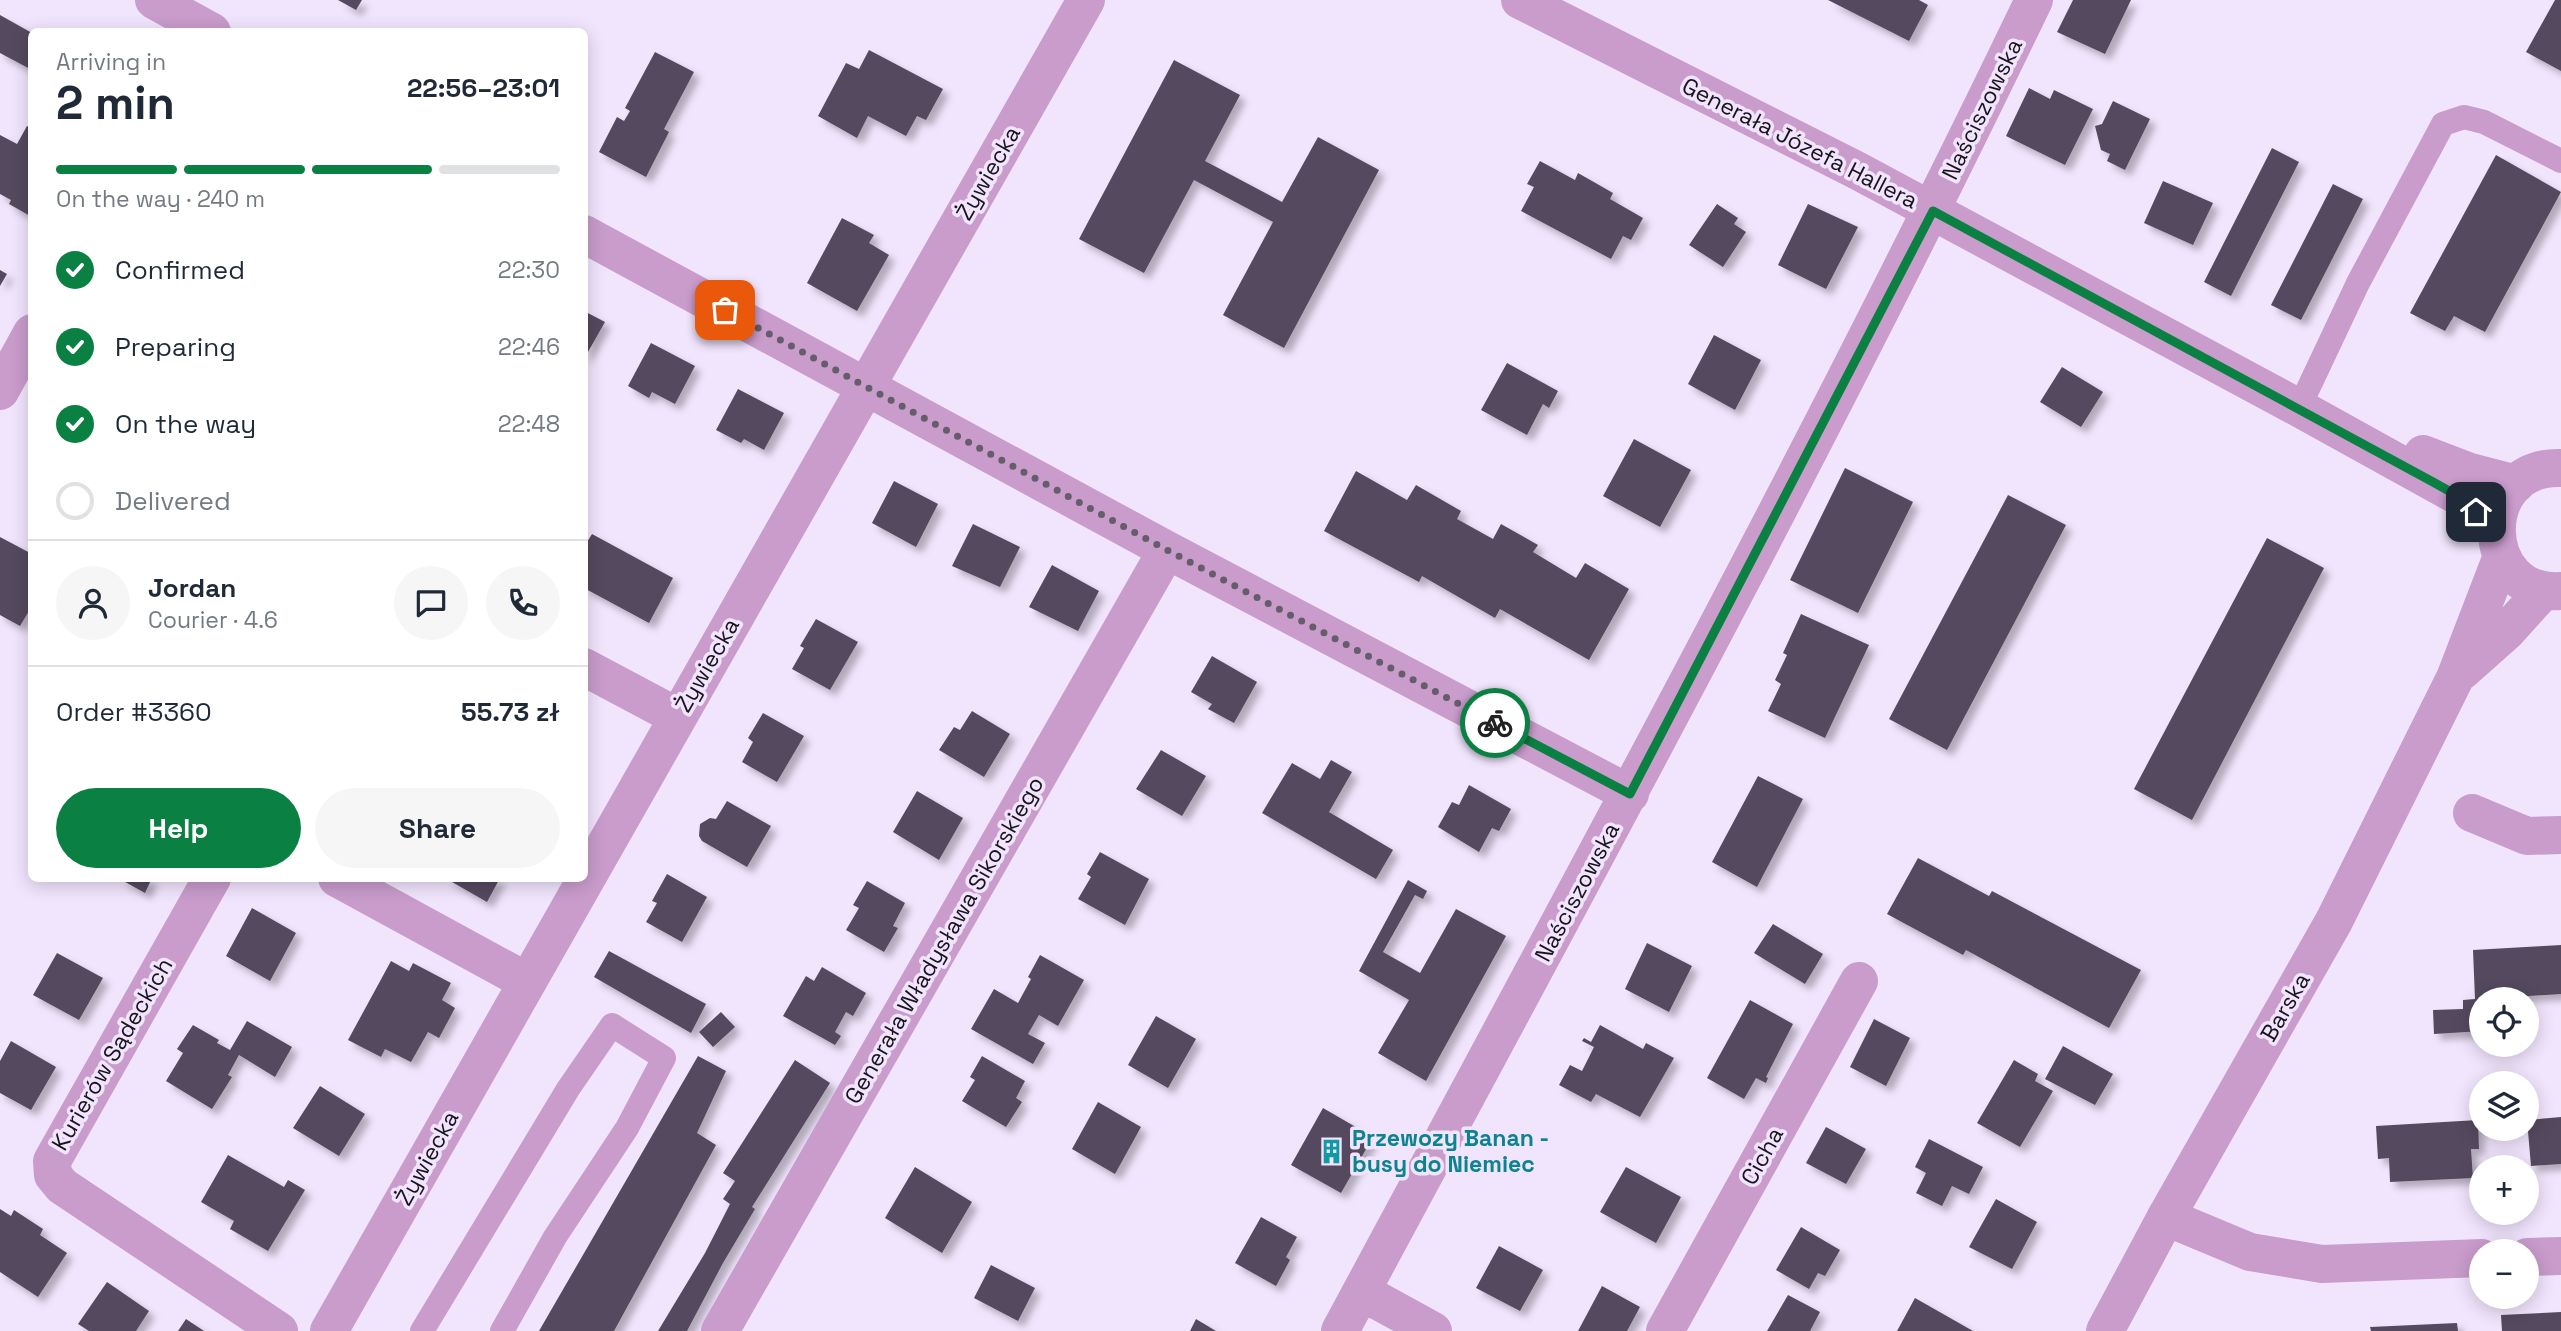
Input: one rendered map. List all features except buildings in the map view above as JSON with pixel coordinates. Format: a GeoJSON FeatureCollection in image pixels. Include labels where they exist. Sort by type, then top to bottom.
{"type":"FeatureCollection","features":[{"type":"Feature","properties":{"kind":"street"},"geometry":{"type":"LineString","coordinates":[[154,0],[206,22]]}},
{"type":"Feature","properties":{"kind":"street","name":"Żywiecka"},"geometry":{"type":"LineString","coordinates":[[588,873],[1086,0]]}},
{"type":"Feature","properties":{"kind":"street","name":"Generała Józefa Hallera"},"geometry":{"type":"LineString","coordinates":[[1520,0],[1933,211],[2458,496],[2499,542],[2518,578],[2534,587],[2553,590]]}},
{"type":"Feature","properties":{"kind":"street","name":"Naściszowska"},"geometry":{"type":"LineString","coordinates":[[1340,1331],[1630,794],[1933,211],[2034,0]]}},
{"type":"Feature","properties":{"kind":"street"},"geometry":{"type":"LineString","coordinates":[[588,236],[1167,550],[1630,794]]}},
{"type":"Feature","properties":{"kind":"street"},"geometry":{"type":"LineString","coordinates":[[0,391],[28,340]]}},
{"type":"Feature","properties":{"kind":"street","name":"Generała Józefa Hallera"},"geometry":{"type":"LineString","coordinates":[[2299,408],[2470,472],[2516,484]]}},
{"type":"Feature","properties":{"kind":"street"},"geometry":{"type":"LineString","coordinates":[[2516,484],[2532,472],[2558,464]]}},
{"type":"Feature","properties":{"kind":"street","name":"Barska"},"geometry":{"type":"LineString","coordinates":[[2105,1331],[2166,1217],[2334,921],[2455,678],[2499,542],[2504,499],[2516,484]]}},
{"type":"Feature","properties":{"kind":"street","name":"Generała Władysława Sikorskiego"},"geometry":{"type":"LineString","coordinates":[[720,1331],[1167,550]]}},
{"type":"Feature","properties":{"kind":"street","name":"Barska"},"geometry":{"type":"LineString","coordinates":[[2455,678],[2553,590]]}},
{"type":"Feature","properties":{"kind":"street"},"geometry":{"type":"LineString","coordinates":[[588,669],[678,717]]}},
{"type":"Feature","properties":{"kind":"street"},"geometry":{"type":"LineString","coordinates":[[2472,813],[2527,836],[2561,835]]}},
{"type":"Feature","properties":{"kind":"street","name":"Kurierów Sądeckich"},"geometry":{"type":"LineString","coordinates":[[210,882],[52,1161],[53,1175],[62,1186],[279,1331]]}},
{"type":"Feature","properties":{"kind":"street"},"geometry":{"type":"LineString","coordinates":[[344,882],[526,981]]}},
{"type":"Feature","properties":{"kind":"street","name":"Żywiecka"},"geometry":{"type":"LineString","coordinates":[[329,1331],[583,882]]}},
{"type":"Feature","properties":{"kind":"street","name":"Cicha"},"geometry":{"type":"LineString","coordinates":[[1665,1331],[1859,981]]}},
{"type":"Feature","properties":{"kind":"street"},"geometry":{"type":"LineString","coordinates":[[2166,1217],[2250,1252],[2322,1264],[2469,1258]]}},
{"type":"Feature","properties":{"kind":"street"},"geometry":{"type":"LineString","coordinates":[[2539,1257],[2561,1256]]}},
{"type":"Feature","properties":{"kind":"street"},"geometry":{"type":"LineString","coordinates":[[1362,1292],[1433,1331]]}},
{"type":"Feature","properties":{"kind":"lane"},"geometry":{"type":"LineString","coordinates":[[2299,408],[2358,283],[2443,124],[2464,117],[2484,122],[2561,161]]}},
{"type":"Feature","properties":{"kind":"lane"},"geometry":{"type":"LineString","coordinates":[[422,1331],[568,1089],[612,1025],[664,1058],[626,1128],[555,1237],[502,1331]]}},
{"type":"Feature","properties":{"kind":"way so far"},"geometry":{"type":"LineString","coordinates":[[725,310],[1167,550],[1495,723]]}},
{"type":"Feature","properties":{"kind":"place","name":"Przewozy Banan - busy do Niemiec"},"geometry":{"type":"Point","coordinates":[1332,1151]}},
{"type":"Feature","properties":{"kind":"route"},"geometry":{"type":"LineString","coordinates":[[1495,723],[1630,794],[1933,211],[2433,482],[2458,496],[2476,512]]}}]}
